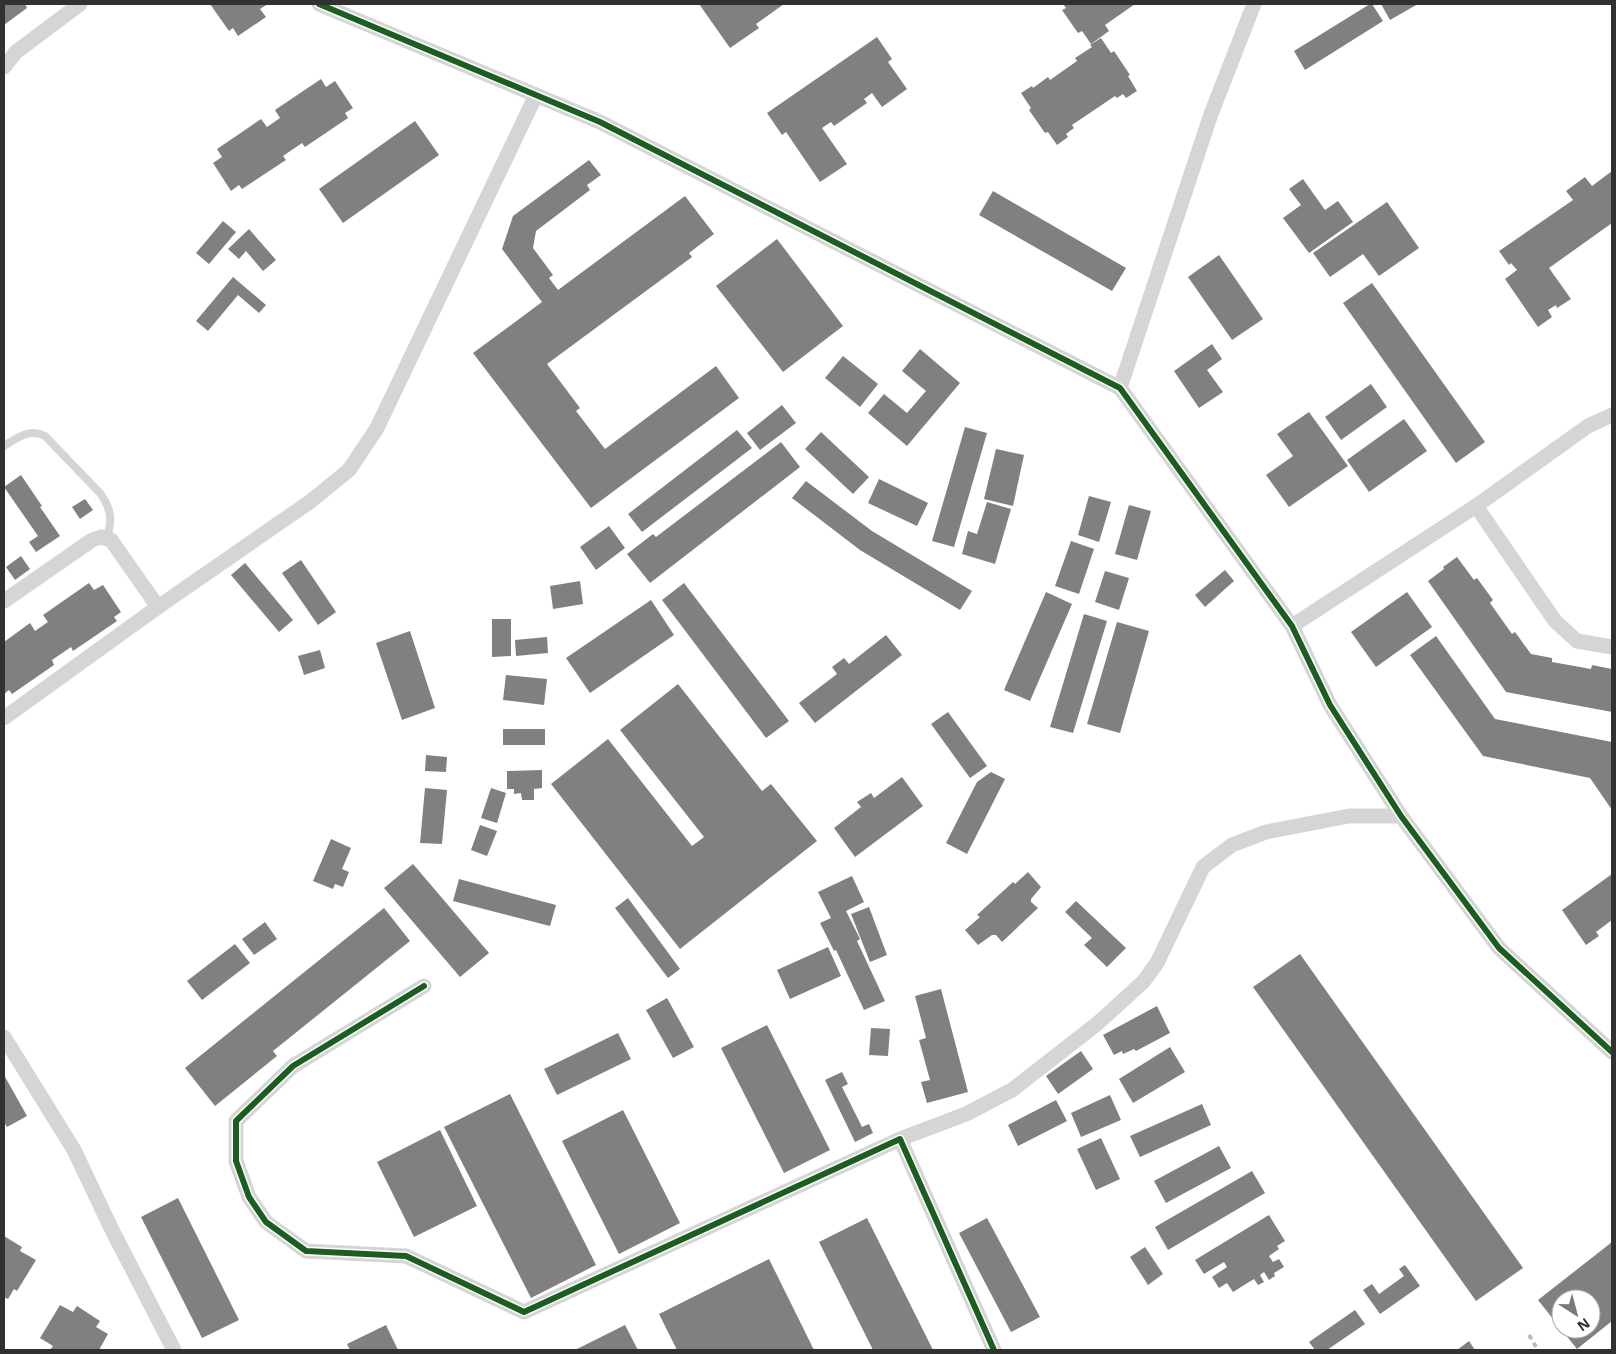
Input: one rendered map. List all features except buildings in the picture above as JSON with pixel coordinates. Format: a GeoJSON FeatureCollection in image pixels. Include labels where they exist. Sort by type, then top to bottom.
{"type":"FeatureCollection","features":[{"type":"Feature","properties":{"kind":"street"},"geometry":{"type":"LineString","coordinates":[[4,67],[16,52],[80,4]]}},
{"type":"Feature","properties":{"kind":"street"},"geometry":{"type":"LineString","coordinates":[[319,4],[600,122],[1120,388],[1292,626],[1330,705],[1401,816],[1499,948],[1612,1052]]}},
{"type":"Feature","properties":{"kind":"street"},"geometry":{"type":"LineString","coordinates":[[1120,388],[1211,114],[1254,4]]}},
{"type":"Feature","properties":{"kind":"street"},"geometry":{"type":"LineString","coordinates":[[4,718],[311,500],[349,470],[376,428],[536,95]]}},
{"type":"Feature","properties":{"kind":"street"},"geometry":{"type":"LineString","coordinates":[[1292,626],[1476,506],[1588,426],[1612,415]]}},
{"type":"Feature","properties":{"kind":"street"},"geometry":{"type":"LineString","coordinates":[[1476,506],[1555,621],[1577,641],[1612,647]]}},
{"type":"Feature","properties":{"kind":"street"},"geometry":{"type":"LineString","coordinates":[[4,601],[92,540],[101,537],[111,540],[158,607]]}},
{"type":"Feature","properties":{"kind":"street"},"geometry":{"type":"LineString","coordinates":[[424,986],[293,1066],[236,1121],[236,1161],[249,1197],[266,1222],[306,1251],[406,1256],[524,1312],[900,1139],[966,1114],[1012,1090],[1098,1023],[1143,982],[1157,963],[1204,867],[1232,845],[1266,832],[1349,816],[1401,816]]}},
{"type":"Feature","properties":{"kind":"street"},"geometry":{"type":"LineString","coordinates":[[4,1037],[74,1150],[112,1230],[174,1350]]}},
{"type":"Feature","properties":{"kind":"street"},"geometry":{"type":"LineString","coordinates":[[900,1139],[994,1350]]}},
{"type":"Feature","properties":{"kind":"lane"},"geometry":{"type":"LineString","coordinates":[[4,446],[28,433],[38,432],[45,436],[100,493],[107,504],[112,520],[107,539]]}},
{"type":"Feature","properties":{"kind":"railway"},"geometry":{"type":"LineString","coordinates":[[1529,1335],[1538,1350]]}},
{"type":"Feature","properties":{"kind":"cycle path"},"geometry":{"type":"LineString","coordinates":[[319,4],[600,122],[1120,388],[1292,626],[1330,705],[1401,816],[1499,948],[1612,1052]]}},
{"type":"Feature","properties":{"kind":"cycle path"},"geometry":{"type":"LineString","coordinates":[[424,986],[293,1066],[236,1121],[236,1161],[249,1197],[266,1222],[306,1251],[406,1256],[524,1312],[900,1139],[994,1350]]}}]}
